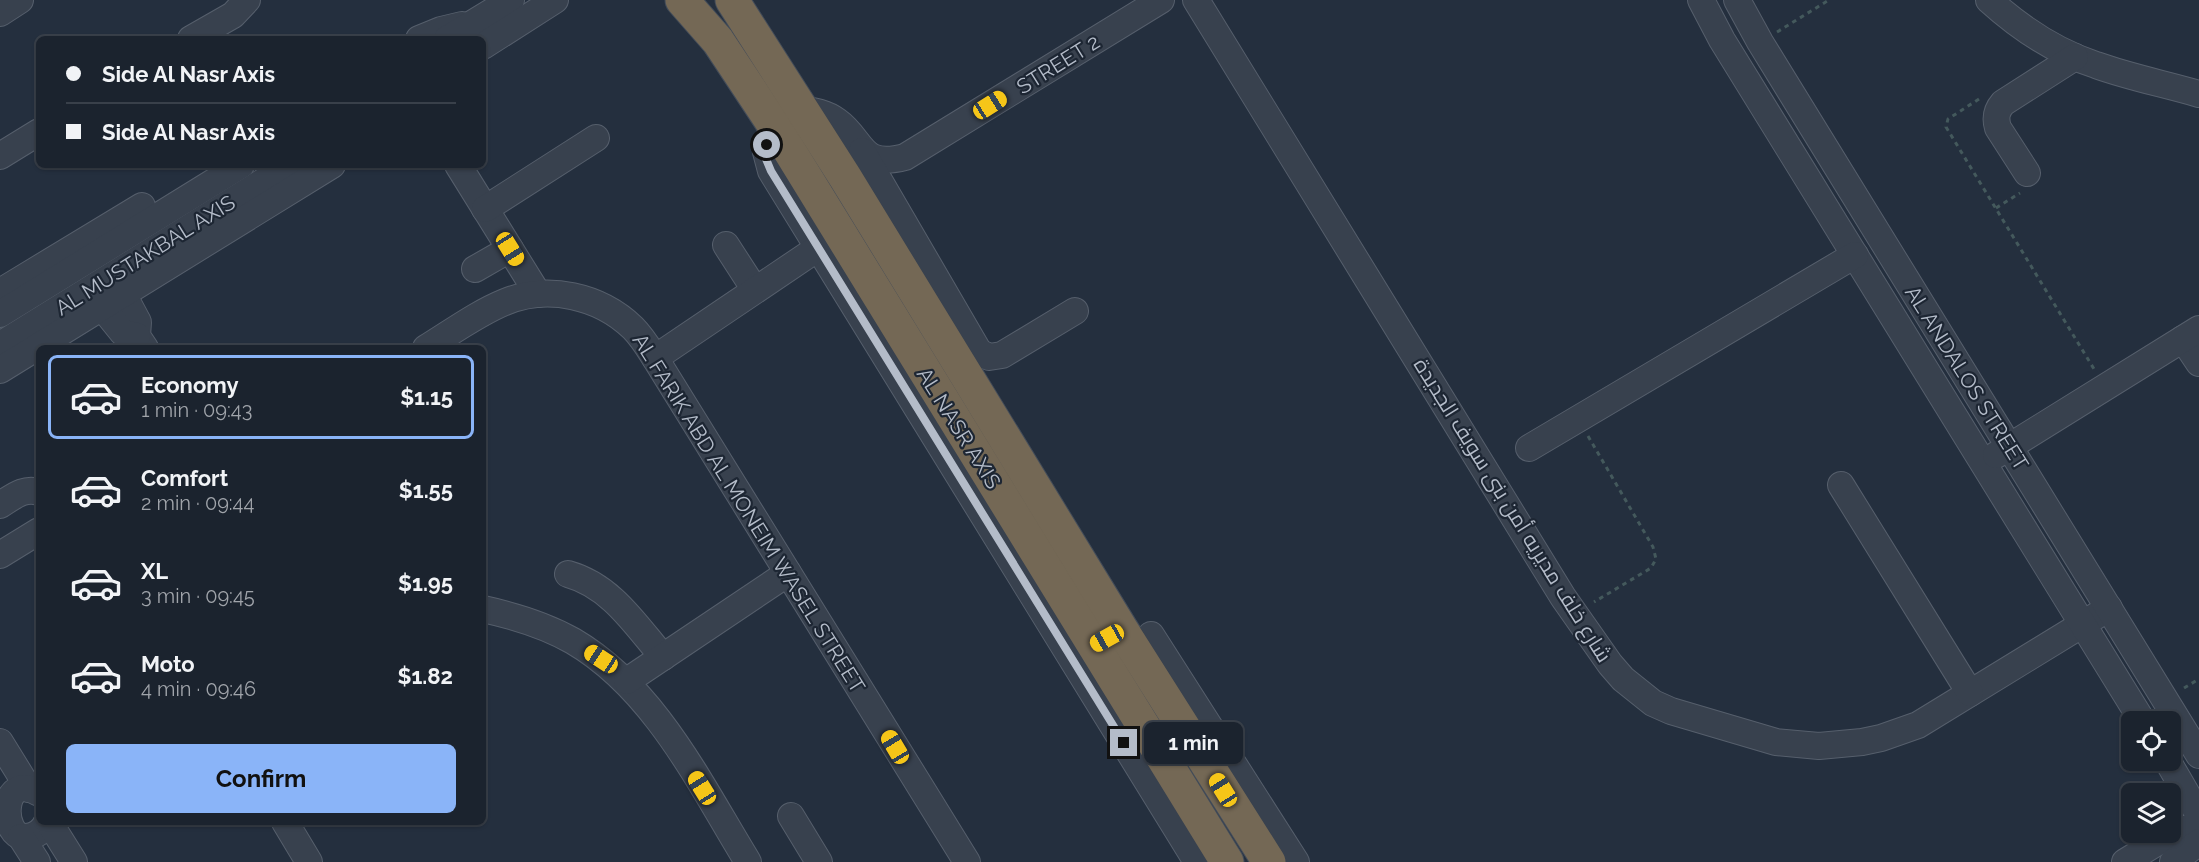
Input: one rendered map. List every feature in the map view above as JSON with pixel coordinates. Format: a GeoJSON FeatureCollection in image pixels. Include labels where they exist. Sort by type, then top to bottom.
{"type":"FeatureCollection","features":[{"type":"Feature","properties":{"kind":"highway"},"geometry":{"type":"LineString","coordinates":[[690,8],[729,0]]}},
{"type":"Feature","properties":{"kind":"highway","name":"AL NASR AXIS"},"geometry":{"type":"LineString","coordinates":[[729,0],[1136,632],[1269,862]]}},
{"type":"Feature","properties":{"kind":"highway","name":"AL NASR AXIS"},"geometry":{"type":"LineString","coordinates":[[690,8],[718,41],[772,124],[1227,862]]}},
{"type":"Feature","properties":{"kind":"highway"},"geometry":{"type":"LineString","coordinates":[[1093,646],[1136,632]]}},
{"type":"Feature","properties":{"kind":"street"},"geometry":{"type":"LineString","coordinates":[[0,13],[20,0]]}},
{"type":"Feature","properties":{"kind":"street"},"geometry":{"type":"LineString","coordinates":[[196,36],[233,15],[247,0]]}},
{"type":"Feature","properties":{"kind":"street"},"geometry":{"type":"LineString","coordinates":[[483,36],[511,0]]}},
{"type":"Feature","properties":{"kind":"street"},"geometry":{"type":"LineString","coordinates":[[426,36],[441,30],[483,36],[555,0]]}},
{"type":"Feature","properties":{"kind":"street","name":"STREET 2"},"geometry":{"type":"LineString","coordinates":[[862,151],[870,156],[887,160],[905,157],[1161,0]]}},
{"type":"Feature","properties":{"kind":"street","name":"شارع خلف مديريه أمن بنى سويف الجديدة"},"geometry":{"type":"LineString","coordinates":[[1196,0],[1563,597],[1610,664],[1638,693],[1671,711],[1776,742],[1819,746],[1841,745],[1881,738],[1918,725],[2109,608]]}},
{"type":"Feature","properties":{"kind":"street","name":"AL ANDALOS STREET"},"geometry":{"type":"LineString","coordinates":[[1701,0],[1722,40],[2136,711]]}},
{"type":"Feature","properties":{"kind":"street","name":"AL ANDALOS STREET"},"geometry":{"type":"LineString","coordinates":[[1737,0],[1760,42],[2199,755]]}},
{"type":"Feature","properties":{"kind":"street"},"geometry":{"type":"LineString","coordinates":[[1989,0],[2043,41],[2075,57],[2096,66],[2199,94]]}},
{"type":"Feature","properties":{"kind":"street"},"geometry":{"type":"LineString","coordinates":[[2027,173],[1998,128],[1996,120],[1999,107],[2075,57]]}},
{"type":"Feature","properties":{"kind":"street"},"geometry":{"type":"LineString","coordinates":[[801,109],[819,112],[836,120],[849,133],[862,151],[979,352],[989,357],[1002,355],[1075,311]]}},
{"type":"Feature","properties":{"kind":"street"},"geometry":{"type":"LineString","coordinates":[[772,124],[766,152],[768,165],[1197,862]]}},
{"type":"Feature","properties":{"kind":"street"},"geometry":{"type":"LineString","coordinates":[[0,156],[36,134]]}},
{"type":"Feature","properties":{"kind":"street"},"geometry":{"type":"LineString","coordinates":[[485,208],[596,138]]}},
{"type":"Feature","properties":{"kind":"street"},"geometry":{"type":"LineString","coordinates":[[0,292],[204,168]]}},
{"type":"Feature","properties":{"kind":"street","name":"AL MUSTAKBAL AXIS"},"geometry":{"type":"LineString","coordinates":[[0,314],[236,168]]}},
{"type":"Feature","properties":{"kind":"street","name":"AL MUSTAKBAL AXIS"},"geometry":{"type":"LineString","coordinates":[[0,345],[285,168]]}},
{"type":"Feature","properties":{"kind":"street"},"geometry":{"type":"LineString","coordinates":[[40,345],[327,168]]}},
{"type":"Feature","properties":{"kind":"street"},"geometry":{"type":"LineString","coordinates":[[460,168],[538,294]]}},
{"type":"Feature","properties":{"kind":"street"},"geometry":{"type":"LineString","coordinates":[[726,245],[755,290]]}},
{"type":"Feature","properties":{"kind":"street"},"geometry":{"type":"LineString","coordinates":[[655,358],[818,248]]}},
{"type":"Feature","properties":{"kind":"street"},"geometry":{"type":"LineString","coordinates":[[475,269],[510,249]]}},
{"type":"Feature","properties":{"kind":"street"},"geometry":{"type":"LineString","coordinates":[[1529,448],[1855,255]]}},
{"type":"Feature","properties":{"kind":"street","name":"AL FARIK ABD AL MONEIM WASEL STREET"},"geometry":{"type":"LineString","coordinates":[[431,345],[494,307],[523,296],[538,294],[568,295],[596,303],[610,310],[633,328],[655,358],[967,862]]}},
{"type":"Feature","properties":{"kind":"street"},"geometry":{"type":"LineString","coordinates":[[112,300],[123,333],[141,342]]}},
{"type":"Feature","properties":{"kind":"street"},"geometry":{"type":"LineString","coordinates":[[1983,463],[2191,334],[2199,363]]}},
{"type":"Feature","properties":{"kind":"street"},"geometry":{"type":"LineString","coordinates":[[0,370],[36,348]]}},
{"type":"Feature","properties":{"kind":"street"},"geometry":{"type":"LineString","coordinates":[[1841,485],[1970,693]]}},
{"type":"Feature","properties":{"kind":"street"},"geometry":{"type":"LineString","coordinates":[[0,505],[21,492],[36,491]]}},
{"type":"Feature","properties":{"kind":"street"},"geometry":{"type":"LineString","coordinates":[[0,555],[36,533]]}},
{"type":"Feature","properties":{"kind":"street"},"geometry":{"type":"LineString","coordinates":[[627,681],[788,573]]}},
{"type":"Feature","properties":{"kind":"street"},"geometry":{"type":"LineString","coordinates":[[568,574],[588,581],[614,599],[663,657]]}},
{"type":"Feature","properties":{"kind":"street"},"geometry":{"type":"LineString","coordinates":[[486,610],[533,622],[573,641],[601,659],[627,681],[667,732],[748,862]]}},
{"type":"Feature","properties":{"kind":"street"},"geometry":{"type":"LineString","coordinates":[[1136,632],[1296,862]]}},
{"type":"Feature","properties":{"kind":"street"},"geometry":{"type":"LineString","coordinates":[[0,742],[34,791]]}},
{"type":"Feature","properties":{"kind":"street"},"geometry":{"type":"LineString","coordinates":[[2173,771],[2199,815]]}},
{"type":"Feature","properties":{"kind":"street"},"geometry":{"type":"LineString","coordinates":[[34,791],[23,789],[10,793],[6,819],[37,862]]}},
{"type":"Feature","properties":{"kind":"street"},"geometry":{"type":"LineString","coordinates":[[791,816],[815,861]]}},
{"type":"Feature","properties":{"kind":"street"},"geometry":{"type":"LineString","coordinates":[[6,819],[34,835],[46,825]]}},
{"type":"Feature","properties":{"kind":"street"},"geometry":{"type":"LineString","coordinates":[[50,825],[74,862]]}},
{"type":"Feature","properties":{"kind":"street"},"geometry":{"type":"LineString","coordinates":[[287,825],[309,862]]}},
{"type":"Feature","properties":{"kind":"street"},"geometry":{"type":"LineString","coordinates":[[2125,862],[2174,832],[2199,829]]}},
{"type":"Feature","properties":{"kind":"street"},"geometry":{"type":"LineString","coordinates":[[2173,862],[2199,842]]}},
{"type":"Feature","properties":{"kind":"path"},"geometry":{"type":"LineString","coordinates":[[1760,42],[1829,0]]}},
{"type":"Feature","properties":{"kind":"path"},"geometry":{"type":"LineString","coordinates":[[1988,94],[1948,119],[1946,127],[2106,387]]}},
{"type":"Feature","properties":{"kind":"path"},"geometry":{"type":"LineString","coordinates":[[1563,597],[1575,607],[1589,605],[1651,568],[1656,559],[1653,547],[1578,419]]}},
{"type":"Feature","properties":{"kind":"route"},"geometry":{"type":"LineString","coordinates":[[767,145],[766,159],[771,171],[1124,743]]}}]}
